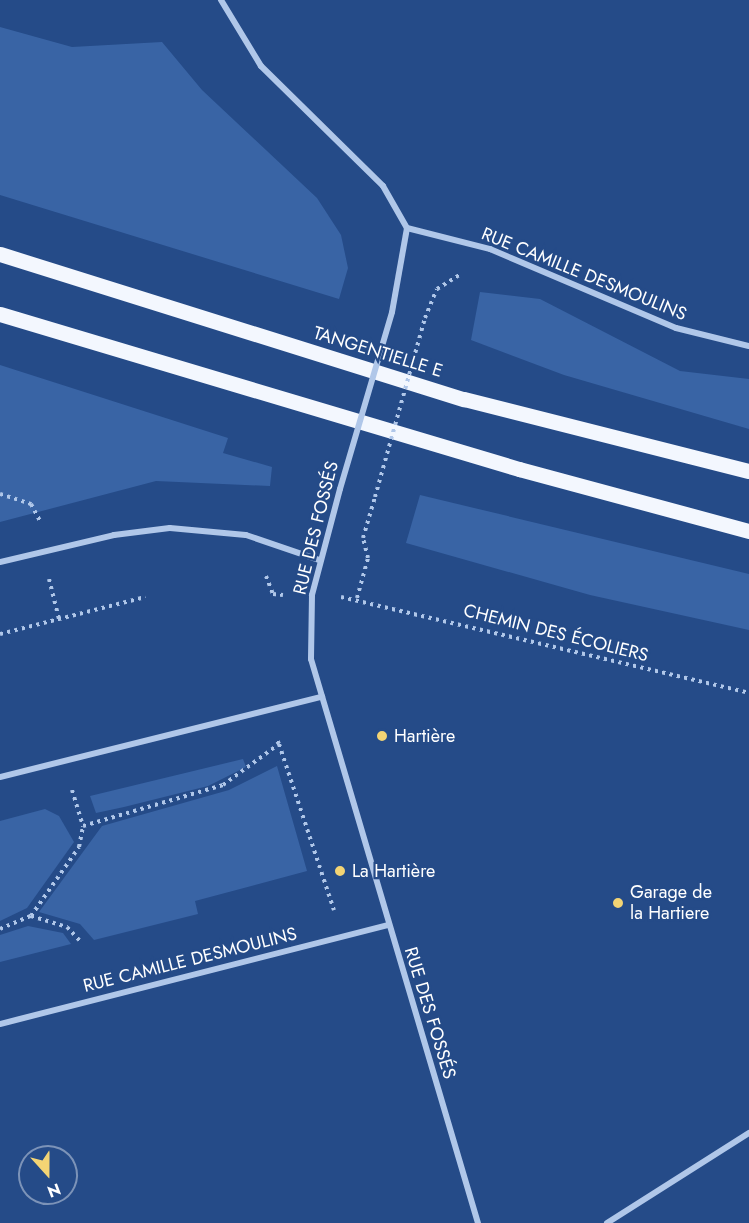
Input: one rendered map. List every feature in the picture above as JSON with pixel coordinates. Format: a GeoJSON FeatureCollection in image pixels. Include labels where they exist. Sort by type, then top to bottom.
{"type":"FeatureCollection","features":[{"type":"Feature","properties":{"kind":"main road","name":"TANGENTIELLE E"},"geometry":{"type":"LineString","coordinates":[[0,254],[464,399],[749,471]]}},
{"type":"Feature","properties":{"kind":"main road"},"geometry":{"type":"LineString","coordinates":[[0,314],[519,469],[749,531]]}},
{"type":"Feature","properties":{"kind":"street"},"geometry":{"type":"LineString","coordinates":[[221,0],[261,66],[383,186],[407,228]]}},
{"type":"Feature","properties":{"kind":"street","name":"RUE DES FOSSÉS"},"geometry":{"type":"LineString","coordinates":[[407,228],[392,312],[319,560],[312,595],[309,640],[322,697],[388,925],[478,1223]]}},
{"type":"Feature","properties":{"kind":"street","name":"RUE CAMILLE DESMOULINS"},"geometry":{"type":"LineString","coordinates":[[407,228],[490,249],[676,328],[749,346]]}},
{"type":"Feature","properties":{"kind":"street"},"geometry":{"type":"LineString","coordinates":[[0,562],[114,535],[170,528],[246,535],[319,560]]}},
{"type":"Feature","properties":{"kind":"street"},"geometry":{"type":"LineString","coordinates":[[0,777],[322,697]]}},
{"type":"Feature","properties":{"kind":"street","name":"RUE CAMILLE DESMOULINS"},"geometry":{"type":"LineString","coordinates":[[0,1024],[388,925]]}},
{"type":"Feature","properties":{"kind":"street"},"geometry":{"type":"LineString","coordinates":[[607,1223],[749,1133]]}},
{"type":"Feature","properties":{"kind":"path","name":"CHEMIN DES ÉCOLIERS"},"geometry":{"type":"LineString","coordinates":[[474,273],[452,275],[437,289],[425,318],[363,538],[368,558],[357,598],[749,693]]}},
{"type":"Feature","properties":{"kind":"path"},"geometry":{"type":"LineString","coordinates":[[0,494],[31,504],[40,521]]}},
{"type":"Feature","properties":{"kind":"path"},"geometry":{"type":"LineString","coordinates":[[255,570],[272,579],[273,594],[312,595]]}},
{"type":"Feature","properties":{"kind":"path"},"geometry":{"type":"LineString","coordinates":[[49,578],[59,619]]}},
{"type":"Feature","properties":{"kind":"path"},"geometry":{"type":"LineString","coordinates":[[0,634],[145,597]]}},
{"type":"Feature","properties":{"kind":"path"},"geometry":{"type":"LineString","coordinates":[[271,725],[343,937]]}},
{"type":"Feature","properties":{"kind":"path"},"geometry":{"type":"LineString","coordinates":[[83,826],[223,785],[279,744]]}},
{"type":"Feature","properties":{"kind":"path"},"geometry":{"type":"LineString","coordinates":[[0,929],[31,916],[79,847],[83,826],[62,761]]}},
{"type":"Feature","properties":{"kind":"path"},"geometry":{"type":"LineString","coordinates":[[31,916],[67,927],[80,941]]}},
{"type":"Feature","properties":{"kind":"shaded area"},"geometry":{"type":"Polygon","coordinates":[[[0,27],[72,47],[162,42],[202,90],[317,198],[341,235],[348,268],[339,299],[0,195],[0,27]]]}},
{"type":"Feature","properties":{"kind":"shaded area"},"geometry":{"type":"Polygon","coordinates":[[[480,292],[540,299],[680,371],[749,379],[749,429],[564,375],[471,340],[480,292]]]}},
{"type":"Feature","properties":{"kind":"shaded area"},"geometry":{"type":"Polygon","coordinates":[[[0,365],[228,438],[223,453],[272,467],[270,486],[156,481],[0,522],[0,365]]]}},
{"type":"Feature","properties":{"kind":"shaded area"},"geometry":{"type":"Polygon","coordinates":[[[420,495],[749,574],[749,630],[590,595],[406,543],[420,495]]]}},
{"type":"Feature","properties":{"kind":"shaded area"},"geometry":{"type":"Polygon","coordinates":[[[243,759],[246,767],[208,786],[124,807],[96,813],[90,796],[243,759]]]}},
{"type":"Feature","properties":{"kind":"shaded area"},"geometry":{"type":"Polygon","coordinates":[[[277,766],[307,871],[195,901],[198,914],[94,940],[80,924],[39,912],[102,826],[229,790],[277,766]]]}},
{"type":"Feature","properties":{"kind":"shaded area"},"geometry":{"type":"Polygon","coordinates":[[[45,809],[59,816],[74,842],[27,908],[0,921],[0,821],[45,809]]]}},
{"type":"Feature","properties":{"kind":"shaded area"},"geometry":{"type":"Polygon","coordinates":[[[28,926],[63,933],[71,944],[0,962],[0,935],[28,926]]]}},
{"type":"Feature","properties":{"kind":"place","name":"Hartière"},"geometry":{"type":"Point","coordinates":[382,736]}},
{"type":"Feature","properties":{"kind":"place","name":"La Hartière"},"geometry":{"type":"Point","coordinates":[340,871]}},
{"type":"Feature","properties":{"kind":"place","name":"Garage de la Hartiere"},"geometry":{"type":"Point","coordinates":[618,903]}}]}
